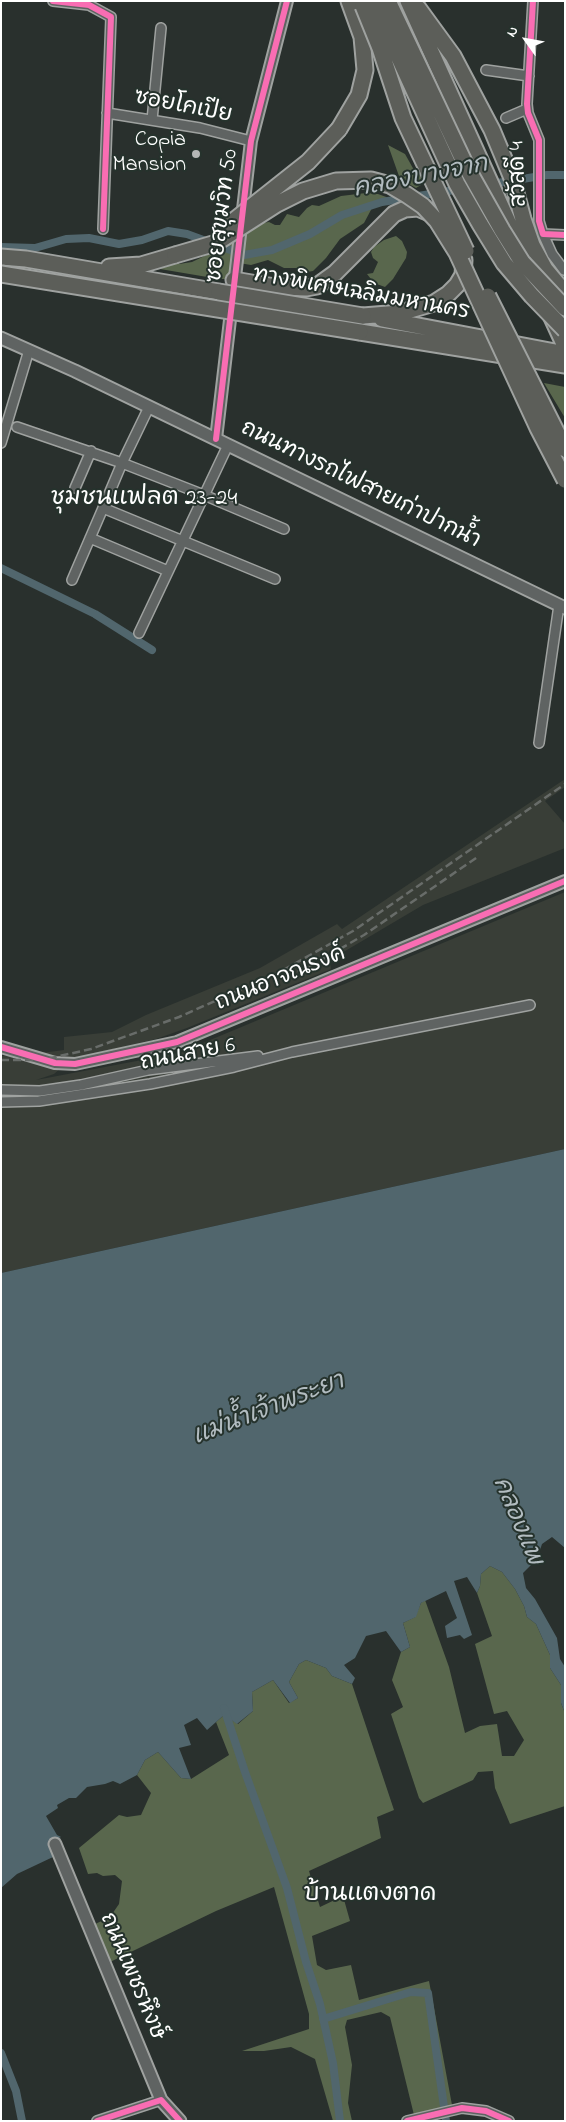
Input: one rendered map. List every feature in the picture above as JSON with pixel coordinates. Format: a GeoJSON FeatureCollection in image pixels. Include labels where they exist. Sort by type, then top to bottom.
{"type":"FeatureCollection","features":[{"type":"Feature","properties":{"kind":"highway"},"geometry":{"type":"LineString","coordinates":[[176,255],[248,211],[308,162],[339,129],[359,95],[365,70],[362,37],[349,1]]}},
{"type":"Feature","properties":{"kind":"highway"},"geometry":{"type":"LineString","coordinates":[[361,1],[380,48],[403,118],[439,197],[565,449]]}},
{"type":"Feature","properties":{"kind":"highway"},"geometry":{"type":"LineString","coordinates":[[373,1],[457,184],[480,224],[504,263],[532,296],[565,330]]}},
{"type":"Feature","properties":{"kind":"highway"},"geometry":{"type":"LineString","coordinates":[[388,1],[463,160],[502,230],[522,262],[565,308]]}},
{"type":"Feature","properties":{"kind":"highway"},"geometry":{"type":"LineString","coordinates":[[408,1],[565,346]]}},
{"type":"Feature","properties":{"kind":"highway"},"geometry":{"type":"LineString","coordinates":[[412,1],[453,56],[492,130],[512,178],[532,246],[545,269],[565,293]]}},
{"type":"Feature","properties":{"kind":"highway"},"geometry":{"type":"LineString","coordinates":[[26,259],[109,267],[140,265],[216,243],[276,204],[303,190],[336,181],[371,180],[390,185],[407,194],[423,206],[437,221],[457,253],[538,428],[565,480]]}},
{"type":"Feature","properties":{"kind":"highway"},"geometry":{"type":"LineString","coordinates":[[234,280],[306,288],[317,286],[335,274],[394,214],[404,209],[418,208],[432,214],[446,226],[463,250],[465,263],[463,275],[457,284],[448,294],[419,308],[400,313],[363,316]]}},
{"type":"Feature","properties":{"kind":"highway","name":"ทางพิเศษเฉลิมมหานคร"},"geometry":{"type":"LineString","coordinates":[[1,257],[26,259],[363,316],[565,354]]}},
{"type":"Feature","properties":{"kind":"highway","name":"ทางพิเศษเฉลิมมหานคร"},"geometry":{"type":"LineString","coordinates":[[1,274],[565,365]]}},
{"type":"Feature","properties":{"kind":"main road","name":"ถนนทางรถไฟสายเก่าปากน้ำ"},"geometry":{"type":"LineString","coordinates":[[1,338],[216,439],[562,606]]}},
{"type":"Feature","properties":{"kind":"main road","name":"ถนนเพชรหึงษ์"},"geometry":{"type":"LineString","coordinates":[[55,1844],[161,2100],[180,2121]]}},
{"type":"Feature","properties":{"kind":"street"},"geometry":{"type":"LineString","coordinates":[[53,1],[90,3],[99,12],[109,14],[112,19],[103,229]]}},
{"type":"Feature","properties":{"kind":"street","name":"ซอยสุขุมวิท 50"},"geometry":{"type":"LineString","coordinates":[[216,439],[251,141],[287,1]]}},
{"type":"Feature","properties":{"kind":"street","name":"สวัสดี 4"},"geometry":{"type":"LineString","coordinates":[[533,1],[527,109],[539,137],[539,221],[543,234],[565,235]]}},
{"type":"Feature","properties":{"kind":"street"},"geometry":{"type":"LineString","coordinates":[[152,120],[161,28]]}},
{"type":"Feature","properties":{"kind":"street"},"geometry":{"type":"LineString","coordinates":[[486,70],[529,76]]}},
{"type":"Feature","properties":{"kind":"street"},"geometry":{"type":"LineString","coordinates":[[506,118],[527,109]]}},
{"type":"Feature","properties":{"kind":"street","name":"ซอยโคเปีย"},"geometry":{"type":"LineString","coordinates":[[107,113],[200,128],[251,141]]}},
{"type":"Feature","properties":{"kind":"street"},"geometry":{"type":"LineString","coordinates":[[543,234],[552,254],[564,270]]}},
{"type":"Feature","properties":{"kind":"street"},"geometry":{"type":"LineString","coordinates":[[1,443],[29,350]]}},
{"type":"Feature","properties":{"kind":"street"},"geometry":{"type":"LineString","coordinates":[[72,580],[148,407]]}},
{"type":"Feature","properties":{"kind":"street"},"geometry":{"type":"LineString","coordinates":[[18,427],[91,451],[204,495],[284,529]]}},
{"type":"Feature","properties":{"kind":"street"},"geometry":{"type":"LineString","coordinates":[[139,633],[228,445]]}},
{"type":"Feature","properties":{"kind":"street"},"geometry":{"type":"LineString","coordinates":[[75,488],[91,451]]}},
{"type":"Feature","properties":{"kind":"street"},"geometry":{"type":"LineString","coordinates":[[103,508],[275,579]]}},
{"type":"Feature","properties":{"kind":"street"},"geometry":{"type":"LineString","coordinates":[[90,538],[168,571]]}},
{"type":"Feature","properties":{"kind":"street"},"geometry":{"type":"LineString","coordinates":[[539,743],[562,606]]}},
{"type":"Feature","properties":{"kind":"street","name":"ถนนอาจณรงค์"},"geometry":{"type":"LineString","coordinates":[[1,1047],[55,1063],[75,1064],[177,1042],[565,881]]}},
{"type":"Feature","properties":{"kind":"street","name":"ถนนสาย 6"},"geometry":{"type":"LineString","coordinates":[[1,1102],[39,1101],[150,1084],[234,1067],[292,1052],[530,1006]]}},
{"type":"Feature","properties":{"kind":"street","name":"ถนนสาย 6"},"geometry":{"type":"LineString","coordinates":[[1,1090],[40,1091],[56,1089],[148,1070],[292,1052]]}},
{"type":"Feature","properties":{"kind":"street"},"geometry":{"type":"LineString","coordinates":[[97,2121],[161,2100]]}},
{"type":"Feature","properties":{"kind":"street"},"geometry":{"type":"LineString","coordinates":[[407,2121],[461,2108],[486,2111],[509,2121]]}},
{"type":"Feature","properties":{"kind":"shaded area"},"geometry":{"type":"Polygon","coordinates":[[[565,779],[565,787],[545,801],[565,824],[565,848],[423,905],[330,960],[331,969],[156,1039],[71,1059],[54,1074],[36,1080],[179,1053],[565,892],[565,1149],[1,1273],[1,1056],[18,1056],[64,1050],[64,1037],[112,1032],[146,1015],[260,968],[337,924],[342,929],[565,779]]]}},
{"type":"Feature","properties":{"kind":"green space"},"geometry":{"type":"Polygon","coordinates":[[[388,145],[405,154],[414,170],[419,174],[422,180],[421,185],[416,188],[400,179],[388,145]]]}},
{"type":"Feature","properties":{"kind":"green space"},"geometry":{"type":"Polygon","coordinates":[[[366,193],[378,194],[389,198],[372,208],[364,223],[340,239],[326,258],[313,271],[307,272],[296,268],[284,268],[268,260],[251,265],[239,263],[230,276],[225,279],[160,269],[148,271],[161,262],[179,264],[192,262],[225,246],[263,223],[269,222],[280,225],[287,214],[299,217],[312,205],[319,206],[341,196],[366,193]]]}},
{"type":"Feature","properties":{"kind":"green space"},"geometry":{"type":"Polygon","coordinates":[[[396,236],[402,241],[407,252],[406,258],[393,279],[385,287],[374,283],[367,274],[373,273],[378,262],[373,258],[371,252],[374,247],[384,240],[396,236]]]}},
{"type":"Feature","properties":{"kind":"green space"},"geometry":{"type":"Polygon","coordinates":[[[544,383],[565,387],[565,418],[544,383]]]}},
{"type":"Feature","properties":{"kind":"green space"},"geometry":{"type":"Polygon","coordinates":[[[490,1566],[502,1572],[515,1589],[524,1606],[527,1617],[536,1624],[550,1655],[550,1668],[561,1685],[561,1703],[565,1713],[565,1806],[510,1824],[495,1788],[493,1771],[478,1772],[473,1780],[423,1803],[419,1798],[391,1714],[403,1707],[392,1680],[401,1652],[410,1647],[403,1623],[415,1617],[421,1603],[425,1600],[449,1667],[465,1733],[480,1726],[497,1724],[502,1756],[514,1756],[524,1740],[507,1711],[494,1714],[475,1644],[492,1636],[477,1593],[481,1574],[490,1566]]]}},
{"type":"Feature","properties":{"kind":"green space"},"geometry":{"type":"Polygon","coordinates":[[[306,1660],[326,1668],[332,1676],[352,1684],[394,1810],[377,1817],[381,1838],[309,1871],[320,1907],[343,1896],[350,1921],[312,1936],[317,1965],[326,1970],[351,1965],[359,2000],[429,1981],[452,2105],[414,2115],[390,2017],[381,2012],[347,2020],[345,2027],[352,2065],[348,2103],[352,2121],[333,2121],[315,2059],[291,2047],[264,2051],[242,2051],[309,2029],[309,2014],[274,1887],[216,1911],[110,1962],[93,1925],[110,1917],[119,1904],[122,1881],[115,1875],[88,1874],[79,1848],[119,1815],[127,1817],[141,1815],[151,1793],[137,1775],[145,1760],[158,1752],[181,1778],[191,1779],[229,1755],[216,1722],[224,1715],[238,1724],[253,1711],[252,1692],[273,1680],[289,1703],[298,1698],[289,1682],[299,1664],[306,1660]]]}},
{"type":"Feature","properties":{"kind":"water"},"geometry":{"type":"Polygon","coordinates":[[[565,1149],[565,1548],[552,1537],[542,1544],[537,1559],[523,1573],[526,1588],[535,1599],[557,1638],[560,1659],[565,1667],[565,1713],[561,1703],[561,1685],[550,1668],[550,1655],[536,1624],[527,1617],[524,1606],[515,1589],[502,1572],[490,1566],[481,1574],[477,1593],[467,1577],[454,1581],[472,1635],[464,1639],[460,1635],[447,1638],[445,1626],[457,1618],[446,1591],[421,1603],[416,1617],[403,1623],[410,1647],[401,1652],[386,1631],[366,1636],[355,1658],[344,1665],[355,1678],[352,1684],[332,1676],[326,1668],[306,1660],[299,1664],[289,1682],[298,1698],[290,1703],[273,1680],[252,1692],[253,1711],[237,1724],[224,1715],[207,1730],[197,1718],[184,1725],[191,1745],[179,1748],[191,1779],[181,1778],[158,1752],[145,1760],[137,1775],[120,1784],[113,1781],[87,1787],[76,1798],[69,1798],[57,1805],[58,1808],[46,1816],[57,1835],[61,1837],[48,1843],[53,1857],[17,1874],[1,1888],[1,1273],[565,1149]]]}},
{"type":"Feature","properties":{"kind":"waterway","name":"คลองบางจาก"},"geometry":{"type":"LineString","coordinates":[[491,184],[547,175],[565,175]]}},
{"type":"Feature","properties":{"kind":"waterway","name":"คลองบางจาก"},"geometry":{"type":"LineString","coordinates":[[1,247],[35,248],[66,239],[89,238],[119,244],[142,240],[168,231],[187,234],[244,255],[272,250],[310,234],[342,215],[382,202],[479,186]]}},
{"type":"Feature","properties":{"kind":"waterway"},"geometry":{"type":"LineString","coordinates":[[1,568],[95,614],[152,650]]}},
{"type":"Feature","properties":{"kind":"waterway"},"geometry":{"type":"LineString","coordinates":[[224,1708],[287,1888],[306,1962],[320,2004],[333,2063],[340,2121]]}},
{"type":"Feature","properties":{"kind":"waterway"},"geometry":{"type":"LineString","coordinates":[[323,2019],[411,1992],[428,1993],[446,2121]]}},
{"type":"Feature","properties":{"kind":"waterway"},"geometry":{"type":"LineString","coordinates":[[1,2053],[16,2091],[22,2121]]}},
{"type":"Feature","properties":{"kind":"railway"},"geometry":{"type":"LineString","coordinates":[[1,1060],[42,1060],[91,1049],[179,1017],[278,973],[353,931],[565,784]]}},
{"type":"Feature","properties":{"kind":"railway"},"geometry":{"type":"LineString","coordinates":[[286,975],[309,967],[364,935],[479,856]]}},
{"type":"Feature","properties":{"kind":"cycle path"},"geometry":{"type":"LineString","coordinates":[[53,1],[89,5],[111,17],[103,229]]}},
{"type":"Feature","properties":{"kind":"cycle path"},"geometry":{"type":"LineString","coordinates":[[216,439],[251,141],[287,1]]}},
{"type":"Feature","properties":{"kind":"cycle path"},"geometry":{"type":"LineString","coordinates":[[533,1],[527,104],[528,113],[539,140],[539,221],[543,234],[565,235]]}},
{"type":"Feature","properties":{"kind":"cycle path"},"geometry":{"type":"LineString","coordinates":[[1,1047],[55,1063],[75,1064],[177,1042],[565,881]]}},
{"type":"Feature","properties":{"kind":"cycle path"},"geometry":{"type":"LineString","coordinates":[[97,2121],[161,2100],[180,2121]]}},
{"type":"Feature","properties":{"kind":"cycle path"},"geometry":{"type":"LineString","coordinates":[[407,2121],[462,2108],[486,2111],[509,2121]]}},
{"type":"Feature","properties":{"kind":"place","name":"Copia Mansion"},"geometry":{"type":"Point","coordinates":[196,154]}},
{"type":"Feature","properties":{"kind":"district","name":"ชุมชนแฟลต 23-24"},"geometry":{"type":"Point","coordinates":[144,500]}},
{"type":"Feature","properties":{"kind":"district","name":"บ้านแตงตาด"},"geometry":{"type":"Point","coordinates":[370,1896]}},
{"type":"Feature","properties":{"kind":"water label","name":"แม่น้ำเจ้าพระยา"},"geometry":{"type":"Point","coordinates":[269,1411]}},
{"type":"Feature","properties":{"kind":"water label","name":"คลองแพ"},"geometry":{"type":"Point","coordinates":[516,1522]}}]}
